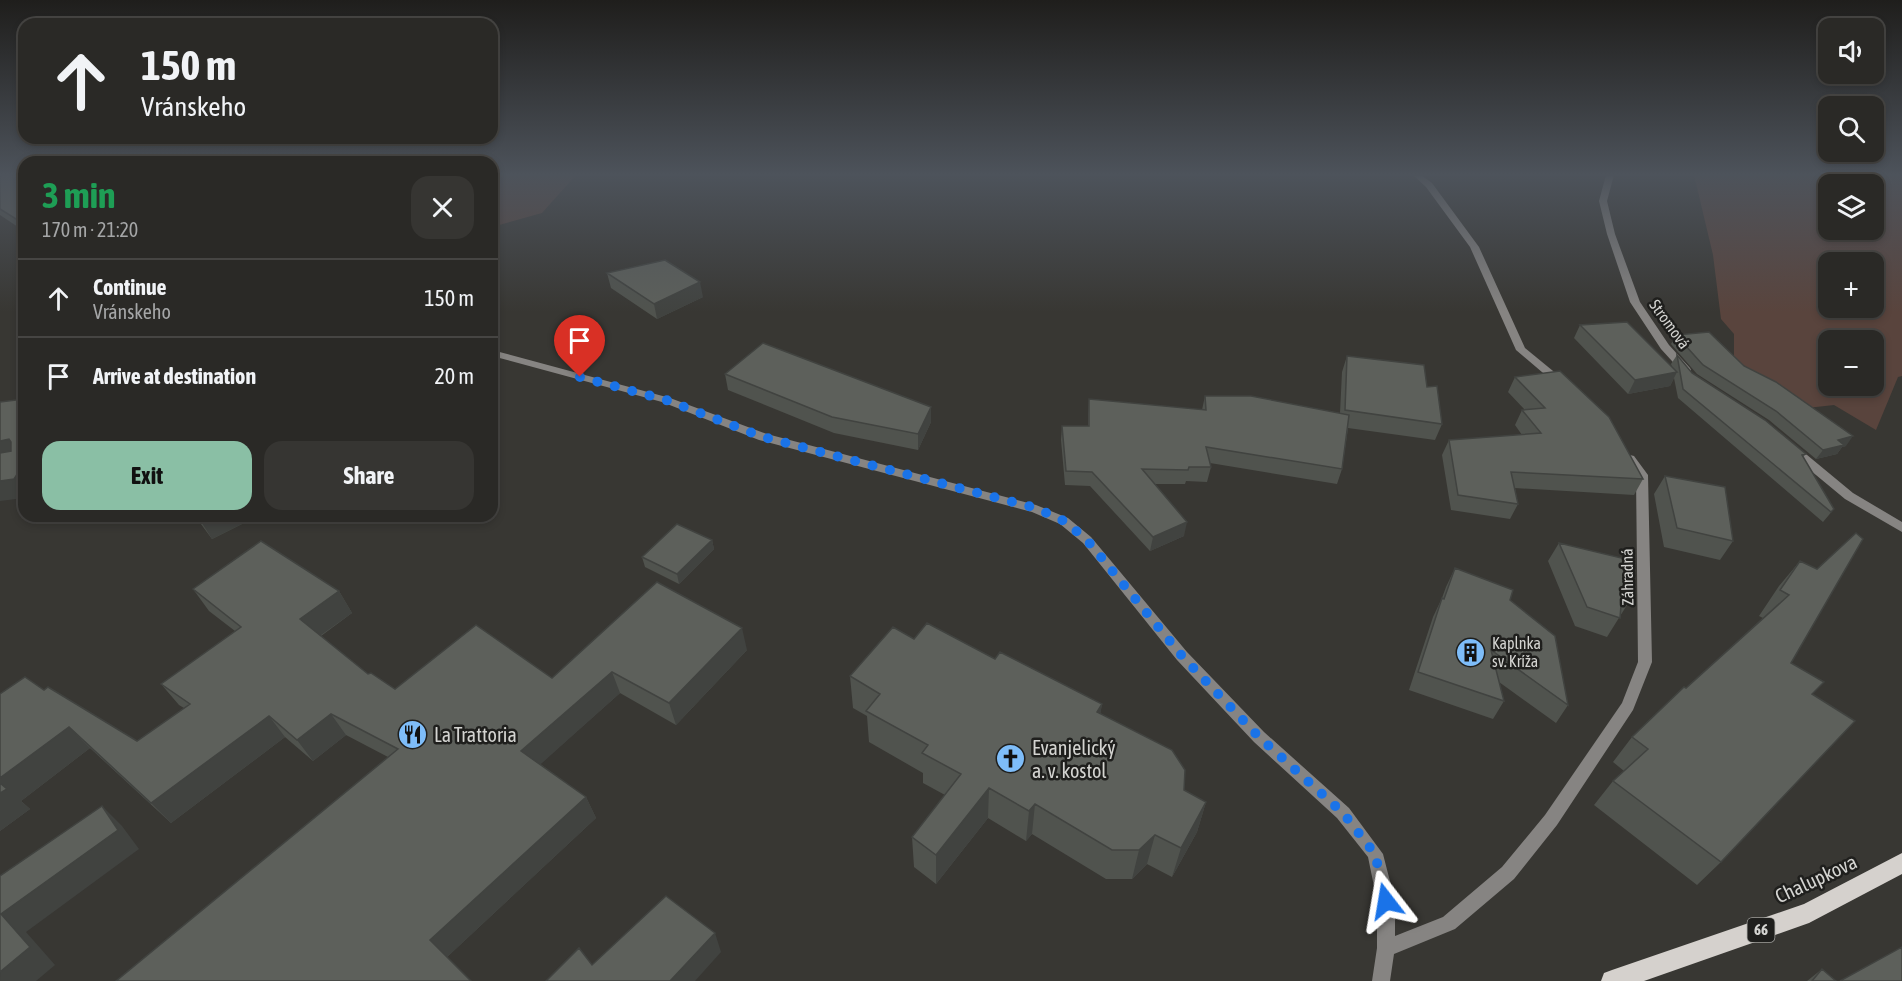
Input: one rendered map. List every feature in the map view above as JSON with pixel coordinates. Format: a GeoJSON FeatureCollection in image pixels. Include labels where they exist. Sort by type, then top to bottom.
{"type":"FeatureCollection","features":[{"type":"Feature","properties":{"kind":"main road","name":"Chalupkova"},"geometry":{"type":"LineString","coordinates":[[1612,981],[1809,913],[1902,862]]}},
{"type":"Feature","properties":{"kind":"street"},"geometry":{"type":"LineString","coordinates":[[1455,221],[1474,247],[1521,350],[1572,391]]}},
{"type":"Feature","properties":{"kind":"street","name":"Stromová"},"geometry":{"type":"LineString","coordinates":[[1608,221],[1635,302],[1665,347],[1692,378]]}},
{"type":"Feature","properties":{"kind":"street"},"geometry":{"type":"LineString","coordinates":[[498,355],[666,400],[763,437],[1036,508],[1064,521],[1087,540],[1182,656],[1259,737],[1343,813],[1375,854],[1386,901],[1386,948],[1381,981]]}},
{"type":"Feature","properties":{"kind":"street"},"geometry":{"type":"LineString","coordinates":[[1781,439],[1849,496],[1902,528]]}},
{"type":"Feature","properties":{"kind":"street","name":"Záhradná"},"geometry":{"type":"LineString","coordinates":[[1386,948],[1449,923],[1508,873],[1551,820],[1628,706],[1645,662],[1642,475],[1622,448]]}},
{"type":"Feature","properties":{"kind":"shaded area"},"geometry":{"type":"Polygon","coordinates":[[[498,221],[514,221],[498,225],[498,221]]]}},
{"type":"Feature","properties":{"kind":"shaded area"},"geometry":{"type":"Polygon","coordinates":[[[1705,221],[1818,221],[1818,240],[1884,240],[1884,221],[1902,221],[1902,376],[1898,377],[1876,430],[1834,405],[1807,408],[1734,363],[1734,334],[1721,319],[1713,255],[1705,221]]]}},
{"type":"Feature","properties":{"kind":"building"},"geometry":{"type":"Polygon","coordinates":[[[665,260],[700,282],[654,304],[607,273],[665,260]]]}},
{"type":"Feature","properties":{"kind":"building"},"geometry":{"type":"Polygon","coordinates":[[[1627,322],[1677,372],[1635,380],[1580,325],[1627,322]]]}},
{"type":"Feature","properties":{"kind":"building"},"geometry":{"type":"Polygon","coordinates":[[[1709,332],[1744,366],[1776,382],[1853,436],[1838,440],[1844,445],[1823,450],[1776,411],[1703,365],[1676,335],[1709,332]]]}},
{"type":"Feature","properties":{"kind":"building"},"geometry":{"type":"Polygon","coordinates":[[[763,343],[931,407],[918,434],[832,417],[725,374],[763,343]]]}},
{"type":"Feature","properties":{"kind":"building"},"geometry":{"type":"Polygon","coordinates":[[[1677,355],[1692,373],[1765,420],[1806,454],[1802,455],[1834,509],[1831,512],[1683,389],[1677,355]]]}},
{"type":"Feature","properties":{"kind":"building"},"geometry":{"type":"Polygon","coordinates":[[[1347,356],[1424,365],[1427,387],[1437,386],[1442,424],[1345,410],[1347,356]]]}},
{"type":"Feature","properties":{"kind":"building"},"geometry":{"type":"Polygon","coordinates":[[[1560,371],[1609,417],[1643,479],[1511,472],[1518,504],[1458,495],[1449,440],[1541,433],[1522,410],[1545,408],[1515,377],[1560,371]]]}},
{"type":"Feature","properties":{"kind":"building"},"geometry":{"type":"Polygon","coordinates":[[[1205,396],[1251,396],[1349,415],[1342,469],[1206,447],[1211,467],[1189,467],[1188,470],[1142,469],[1187,522],[1153,537],[1092,472],[1066,471],[1062,426],[1089,426],[1089,399],[1206,410],[1205,396]]]}},
{"type":"Feature","properties":{"kind":"building"},"geometry":{"type":"Polygon","coordinates":[[[18,400],[18,473],[14,479],[0,481],[0,453],[11,451],[11,442],[9,439],[0,441],[0,402],[18,400]]]}},
{"type":"Feature","properties":{"kind":"building"},"geometry":{"type":"Polygon","coordinates":[[[1665,476],[1725,487],[1733,541],[1677,528],[1665,476]]]}},
{"type":"Feature","properties":{"kind":"building"},"geometry":{"type":"Polygon","coordinates":[[[677,524],[712,540],[677,574],[642,557],[677,524]]]}},
{"type":"Feature","properties":{"kind":"building"},"geometry":{"type":"Polygon","coordinates":[[[1856,533],[1863,539],[1791,663],[1824,682],[1812,694],[1855,721],[1721,862],[1613,781],[1648,749],[1632,737],[1684,687],[1686,688],[1789,595],[1780,590],[1800,561],[1817,569],[1856,533]]]}},
{"type":"Feature","properties":{"kind":"building"},"geometry":{"type":"Polygon","coordinates":[[[261,541],[339,591],[300,619],[368,674],[371,673],[395,689],[476,625],[552,678],[657,582],[742,628],[669,703],[612,672],[521,751],[586,797],[430,940],[471,981],[116,981],[398,749],[331,714],[297,740],[269,716],[151,803],[69,727],[0,778],[0,694],[25,677],[44,690],[48,687],[137,741],[190,704],[161,684],[241,627],[193,589],[261,541]]]}},
{"type":"Feature","properties":{"kind":"building"},"geometry":{"type":"Polygon","coordinates":[[[1559,543],[1634,561],[1632,597],[1622,593],[1620,618],[1587,607],[1559,543]]]}},
{"type":"Feature","properties":{"kind":"building","name":"Kaplnka sv. Kríža"},"geometry":{"type":"Polygon","coordinates":[[[1455,568],[1513,590],[1510,600],[1555,636],[1568,705],[1491,650],[1504,701],[1418,672],[1442,598],[1444,599],[1455,568]]]}},
{"type":"Feature","properties":{"kind":"building","name":"Evanjelický a. v. kostol"},"geometry":{"type":"Polygon","coordinates":[[[927,623],[995,659],[1000,652],[1102,704],[1097,712],[1172,750],[1185,770],[1184,790],[1206,802],[1181,848],[1155,835],[1139,850],[1112,850],[1035,804],[1029,811],[989,788],[936,855],[912,837],[961,774],[922,753],[928,745],[866,711],[880,694],[850,676],[893,627],[914,639],[927,623]]]}},
{"type":"Feature","properties":{"kind":"building"},"geometry":{"type":"Polygon","coordinates":[[[0,783],[7,789],[0,793],[0,783]]]}},
{"type":"Feature","properties":{"kind":"building"},"geometry":{"type":"Polygon","coordinates":[[[102,806],[118,830],[1,914],[30,947],[0,972],[0,876],[102,806]]]}},
{"type":"Feature","properties":{"kind":"building"},"geometry":{"type":"Polygon","coordinates":[[[666,896],[715,933],[670,981],[546,981],[579,948],[592,965],[666,896]]]}},
{"type":"Feature","properties":{"kind":"building"},"geometry":{"type":"Polygon","coordinates":[[[1902,947],[1902,981],[1840,981],[1902,947]]]}},
{"type":"Feature","properties":{"kind":"building"},"geometry":{"type":"Polygon","coordinates":[[[1822,969],[1836,981],[1812,981],[1822,969]]]}},
{"type":"Feature","properties":{"kind":"place","name":"Kaplnka sv. Kríža"},"geometry":{"type":"Point","coordinates":[1471,652]}},
{"type":"Feature","properties":{"kind":"place","name":"La Trattoria"},"geometry":{"type":"Point","coordinates":[413,735]}},
{"type":"Feature","properties":{"kind":"place","name":"Evanjelický a. v. kostol"},"geometry":{"type":"Point","coordinates":[1011,759]}},
{"type":"Feature","properties":{"kind":"route"},"geometry":{"type":"LineString","coordinates":[[580,377],[666,400],[763,437],[1036,508],[1064,521],[1087,540],[1182,656],[1259,737],[1343,813],[1375,854],[1386,901]]}}]}
